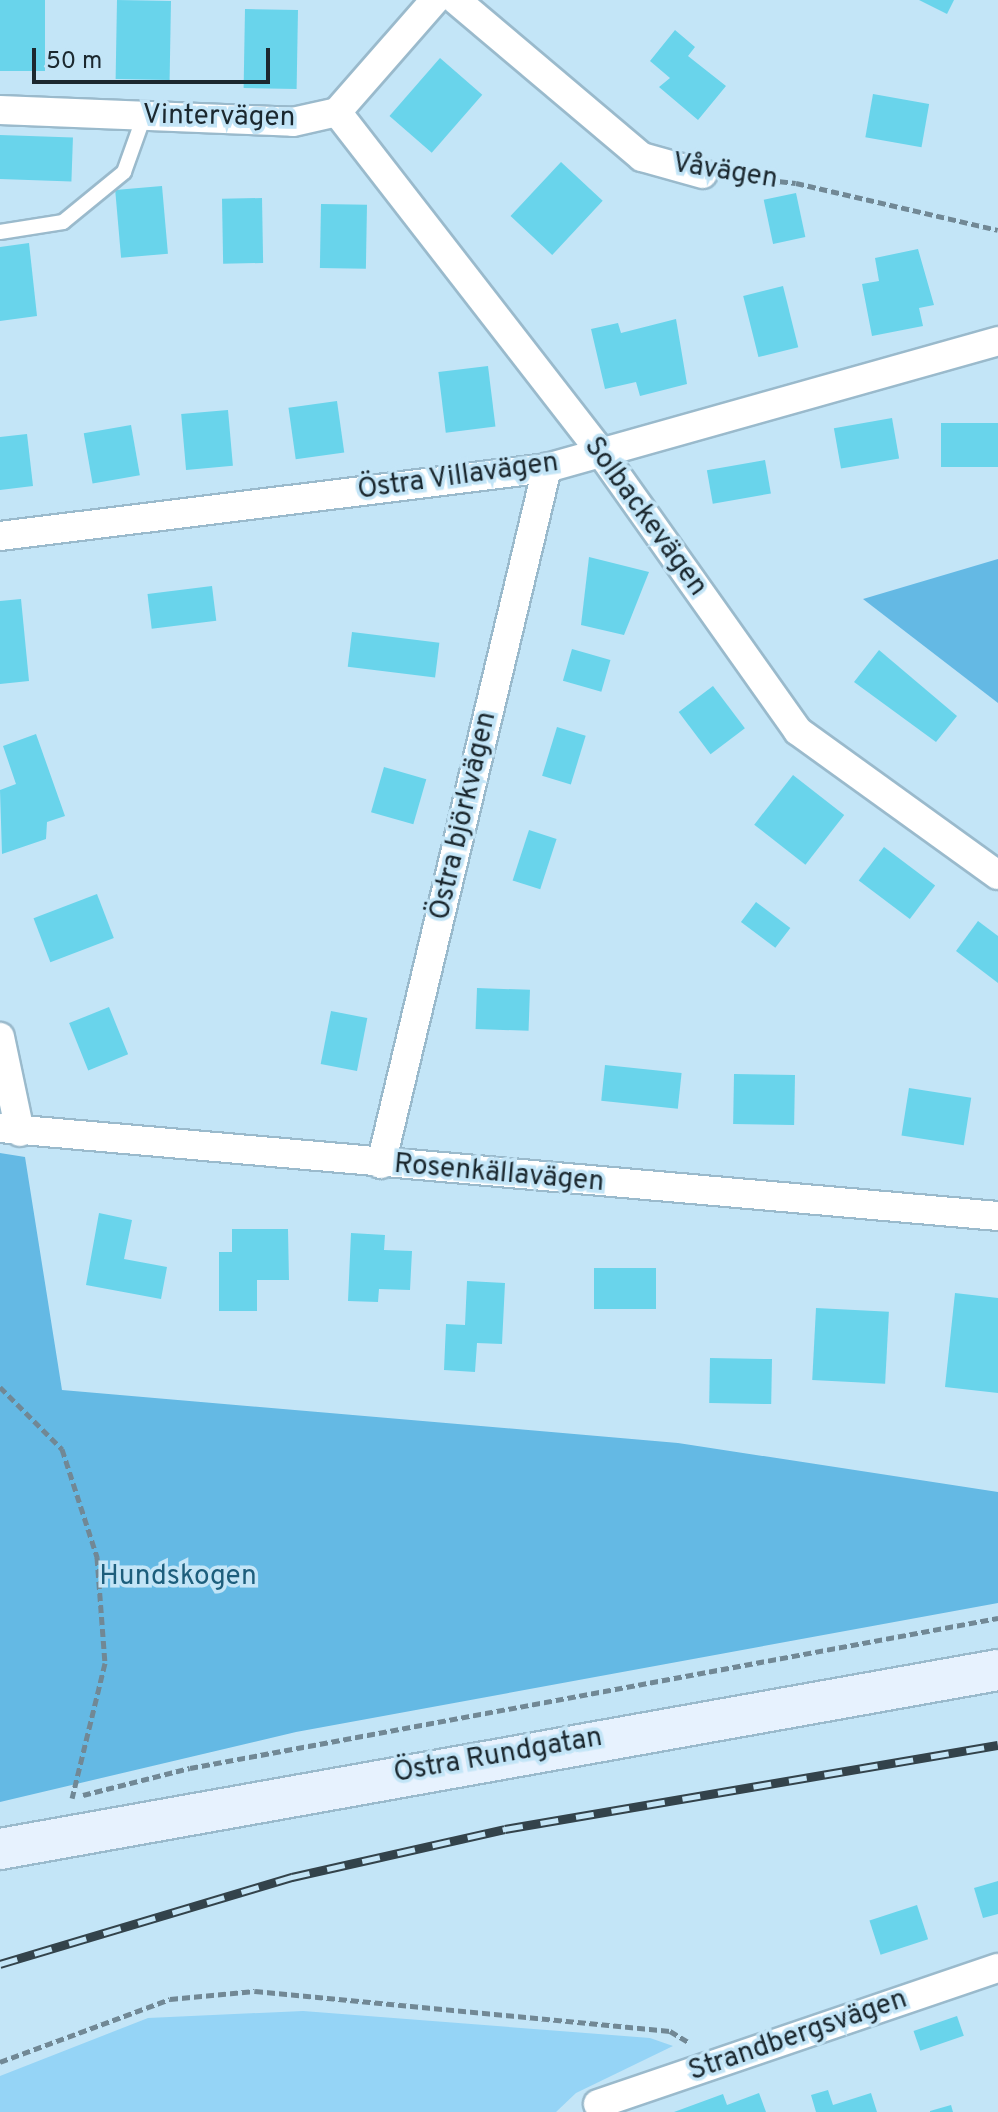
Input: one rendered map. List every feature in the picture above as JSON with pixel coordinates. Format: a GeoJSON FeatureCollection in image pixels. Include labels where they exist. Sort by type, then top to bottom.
{"type":"FeatureCollection","features":[{"type":"Feature","properties":{"kind":"main road","name":"Östra Rundgatan"},"geometry":{"type":"LineString","coordinates":[[0,1849],[998,1670]]}},
{"type":"Feature","properties":{"kind":"street","name":"Vintervägen"},"geometry":{"type":"LineString","coordinates":[[0,110],[293,122],[337,112],[435,0]]}},
{"type":"Feature","properties":{"kind":"street","name":"Våvägen"},"geometry":{"type":"LineString","coordinates":[[456,0],[642,157],[703,174]]}},
{"type":"Feature","properties":{"kind":"street","name":"Solbackevägen"},"geometry":{"type":"LineString","coordinates":[[337,112],[599,450],[798,731],[998,875]]}},
{"type":"Feature","properties":{"kind":"street","name":"Östra Villavägen"},"geometry":{"type":"LineString","coordinates":[[0,536],[547,468],[599,450],[998,341]]}},
{"type":"Feature","properties":{"kind":"street","name":"Östra björkvägen"},"geometry":{"type":"LineString","coordinates":[[381,1164],[547,468]]}},
{"type":"Feature","properties":{"kind":"street"},"geometry":{"type":"LineString","coordinates":[[0,1037],[10,1130]]}},
{"type":"Feature","properties":{"kind":"street","name":"Rosenkällavägen"},"geometry":{"type":"LineString","coordinates":[[10,1130],[998,1216]]}},
{"type":"Feature","properties":{"kind":"street","name":"Strandbergsvägen"},"geometry":{"type":"LineString","coordinates":[[598,2104],[998,1968]]}},
{"type":"Feature","properties":{"kind":"lane"},"geometry":{"type":"LineString","coordinates":[[0,232],[63,222],[124,172],[144,116]]}},
{"type":"Feature","properties":{"kind":"path","name":"Våvägen"},"geometry":{"type":"LineString","coordinates":[[703,174],[796,183],[998,230]]}},
{"type":"Feature","properties":{"kind":"path"},"geometry":{"type":"LineString","coordinates":[[0,1387],[62,1449],[97,1557],[105,1663],[72,1798]]}},
{"type":"Feature","properties":{"kind":"path"},"geometry":{"type":"LineString","coordinates":[[57,1801],[190,1768],[998,1618]]}},
{"type":"Feature","properties":{"kind":"path"},"geometry":{"type":"LineString","coordinates":[[0,2062],[170,1999],[255,1991],[670,2031],[722,2062]]}},
{"type":"Feature","properties":{"kind":"shaded area"},"geometry":{"type":"Polygon","coordinates":[[[303,2011],[650,2038],[673,2046],[576,2093],[556,2112],[0,2112],[0,2076],[148,2018],[303,2011]]]}},
{"type":"Feature","properties":{"kind":"green space"},"geometry":{"type":"Polygon","coordinates":[[[998,559],[998,703],[863,599],[998,559]]]}},
{"type":"Feature","properties":{"kind":"green space","name":"Hundskogen"},"geometry":{"type":"Polygon","coordinates":[[[0,1153],[25,1157],[62,1390],[678,1443],[998,1492],[998,1603],[296,1732],[0,1802],[0,1153]]]}},
{"type":"Feature","properties":{"kind":"building"},"geometry":{"type":"Polygon","coordinates":[[[0,0],[45,0],[45,71],[0,71],[0,0]]]}},
{"type":"Feature","properties":{"kind":"building"},"geometry":{"type":"Polygon","coordinates":[[[117,0],[171,1],[170,80],[116,79],[117,0]]]}},
{"type":"Feature","properties":{"kind":"building"},"geometry":{"type":"Polygon","coordinates":[[[919,0],[954,0],[947,14],[919,0]]]}},
{"type":"Feature","properties":{"kind":"building"},"geometry":{"type":"Polygon","coordinates":[[[245,9],[298,10],[297,89],[244,88],[245,9]]]}},
{"type":"Feature","properties":{"kind":"building"},"geometry":{"type":"Polygon","coordinates":[[[675,30],[695,47],[688,56],[726,86],[698,120],[659,87],[670,78],[650,61],[675,30]]]}},
{"type":"Feature","properties":{"kind":"building"},"geometry":{"type":"Polygon","coordinates":[[[440,58],[482,95],[432,153],[389,116],[440,58]]]}},
{"type":"Feature","properties":{"kind":"building"},"geometry":{"type":"Polygon","coordinates":[[[873,94],[929,104],[921,147],[865,137],[873,94]]]}},
{"type":"Feature","properties":{"kind":"building"},"geometry":{"type":"Polygon","coordinates":[[[0,135],[73,138],[71,182],[0,179],[0,135]]]}},
{"type":"Feature","properties":{"kind":"building"},"geometry":{"type":"Polygon","coordinates":[[[561,162],[603,201],[552,255],[511,216],[561,162]]]}},
{"type":"Feature","properties":{"kind":"building"},"geometry":{"type":"Polygon","coordinates":[[[162,186],[168,254],[121,258],[115,190],[162,186]]]}},
{"type":"Feature","properties":{"kind":"building"},"geometry":{"type":"Polygon","coordinates":[[[796,193],[805,237],[773,244],[764,200],[796,193]]]}},
{"type":"Feature","properties":{"kind":"building"},"geometry":{"type":"Polygon","coordinates":[[[262,198],[263,263],[223,264],[222,199],[262,198]]]}},
{"type":"Feature","properties":{"kind":"building"},"geometry":{"type":"Polygon","coordinates":[[[321,204],[367,205],[366,269],[320,268],[321,204]]]}},
{"type":"Feature","properties":{"kind":"building"},"geometry":{"type":"Polygon","coordinates":[[[29,243],[37,316],[0,321],[0,247],[29,243]]]}},
{"type":"Feature","properties":{"kind":"building"},"geometry":{"type":"Polygon","coordinates":[[[918,249],[934,305],[919,308],[923,326],[872,336],[862,284],[879,281],[875,258],[918,249]]]}},
{"type":"Feature","properties":{"kind":"building"},"geometry":{"type":"Polygon","coordinates":[[[783,286],[798,347],[758,357],[743,296],[783,286]]]}},
{"type":"Feature","properties":{"kind":"building"},"geometry":{"type":"Polygon","coordinates":[[[676,319],[687,384],[640,396],[636,382],[605,389],[591,329],[618,323],[621,333],[676,319]]]}},
{"type":"Feature","properties":{"kind":"building"},"geometry":{"type":"Polygon","coordinates":[[[488,366],[495,427],[446,433],[438,372],[488,366]]]}},
{"type":"Feature","properties":{"kind":"building"},"geometry":{"type":"Polygon","coordinates":[[[337,401],[344,452],[296,459],[288,408],[337,401]]]}},
{"type":"Feature","properties":{"kind":"building"},"geometry":{"type":"Polygon","coordinates":[[[228,410],[233,466],[186,470],[181,414],[228,410]]]}},
{"type":"Feature","properties":{"kind":"building"},"geometry":{"type":"Polygon","coordinates":[[[892,418],[899,458],[841,469],[834,428],[892,418]]]}},
{"type":"Feature","properties":{"kind":"building"},"geometry":{"type":"Polygon","coordinates":[[[941,423],[998,423],[998,467],[941,467],[941,423]]]}},
{"type":"Feature","properties":{"kind":"building"},"geometry":{"type":"Polygon","coordinates":[[[131,425],[140,475],[93,484],[84,433],[131,425]]]}},
{"type":"Feature","properties":{"kind":"building"},"geometry":{"type":"Polygon","coordinates":[[[27,434],[33,486],[0,490],[0,437],[27,434]]]}},
{"type":"Feature","properties":{"kind":"building"},"geometry":{"type":"Polygon","coordinates":[[[765,460],[771,493],[713,504],[707,470],[765,460]]]}},
{"type":"Feature","properties":{"kind":"building"},"geometry":{"type":"Polygon","coordinates":[[[589,557],[649,572],[624,635],[581,625],[589,557]]]}},
{"type":"Feature","properties":{"kind":"building"},"geometry":{"type":"Polygon","coordinates":[[[212,586],[216,621],[152,629],[147,594],[212,586]]]}},
{"type":"Feature","properties":{"kind":"building"},"geometry":{"type":"Polygon","coordinates":[[[21,599],[29,681],[0,684],[0,601],[21,599]]]}},
{"type":"Feature","properties":{"kind":"building"},"geometry":{"type":"Polygon","coordinates":[[[352,632],[439,643],[435,677],[348,667],[352,632]]]}},
{"type":"Feature","properties":{"kind":"building"},"geometry":{"type":"Polygon","coordinates":[[[572,649],[610,660],[601,692],[563,681],[572,649]]]}},
{"type":"Feature","properties":{"kind":"building"},"geometry":{"type":"Polygon","coordinates":[[[879,650],[957,716],[936,742],[854,682],[879,650]]]}},
{"type":"Feature","properties":{"kind":"building"},"geometry":{"type":"Polygon","coordinates":[[[713,686],[745,728],[711,754],[679,712],[713,686]]]}},
{"type":"Feature","properties":{"kind":"building"},"geometry":{"type":"Polygon","coordinates":[[[557,727],[586,736],[571,785],[542,776],[557,727]]]}},
{"type":"Feature","properties":{"kind":"building"},"geometry":{"type":"Polygon","coordinates":[[[36,734],[65,816],[47,822],[46,839],[2,854],[0,790],[16,784],[3,746],[36,734]]]}},
{"type":"Feature","properties":{"kind":"building"},"geometry":{"type":"Polygon","coordinates":[[[384,767],[426,779],[413,824],[371,812],[384,767]]]}},
{"type":"Feature","properties":{"kind":"building"},"geometry":{"type":"Polygon","coordinates":[[[793,775],[844,815],[805,865],[754,825],[793,775]]]}},
{"type":"Feature","properties":{"kind":"building"},"geometry":{"type":"Polygon","coordinates":[[[529,830],[557,839],[540,889],[513,880],[529,830]]]}},
{"type":"Feature","properties":{"kind":"building"},"geometry":{"type":"Polygon","coordinates":[[[884,847],[935,886],[910,919],[859,881],[884,847]]]}},
{"type":"Feature","properties":{"kind":"building"},"geometry":{"type":"Polygon","coordinates":[[[97,894],[114,938],[50,962],[34,918],[97,894]]]}},
{"type":"Feature","properties":{"kind":"building"},"geometry":{"type":"Polygon","coordinates":[[[756,902],[790,928],[775,948],[741,922],[756,902]]]}},
{"type":"Feature","properties":{"kind":"building"},"geometry":{"type":"Polygon","coordinates":[[[978,921],[998,936],[998,983],[956,951],[978,921]]]}},
{"type":"Feature","properties":{"kind":"building"},"geometry":{"type":"Polygon","coordinates":[[[477,988],[530,990],[529,1031],[476,1029],[477,988]]]}},
{"type":"Feature","properties":{"kind":"building"},"geometry":{"type":"Polygon","coordinates":[[[109,1007],[128,1054],[88,1070],[69,1023],[109,1007]]]}},
{"type":"Feature","properties":{"kind":"building"},"geometry":{"type":"Polygon","coordinates":[[[331,1011],[367,1018],[357,1071],[321,1064],[331,1011]]]}},
{"type":"Feature","properties":{"kind":"building"},"geometry":{"type":"Polygon","coordinates":[[[605,1065],[682,1073],[678,1109],[601,1101],[605,1065]]]}},
{"type":"Feature","properties":{"kind":"building"},"geometry":{"type":"Polygon","coordinates":[[[734,1074],[795,1075],[794,1125],[733,1124],[734,1074]]]}},
{"type":"Feature","properties":{"kind":"building"},"geometry":{"type":"Polygon","coordinates":[[[909,1088],[971,1098],[964,1145],[901,1135],[909,1088]]]}},
{"type":"Feature","properties":{"kind":"building"},"geometry":{"type":"Polygon","coordinates":[[[99,1213],[132,1220],[124,1259],[167,1267],[161,1299],[86,1285],[99,1213]]]}},
{"type":"Feature","properties":{"kind":"building"},"geometry":{"type":"Polygon","coordinates":[[[232,1229],[288,1229],[289,1280],[257,1280],[257,1311],[219,1311],[219,1252],[232,1252],[232,1229]]]}},
{"type":"Feature","properties":{"kind":"building"},"geometry":{"type":"Polygon","coordinates":[[[351,1233],[385,1235],[384,1250],[412,1251],[410,1290],[379,1289],[378,1302],[348,1301],[351,1233]]]}},
{"type":"Feature","properties":{"kind":"building"},"geometry":{"type":"Polygon","coordinates":[[[594,1268],[656,1268],[656,1309],[594,1309],[594,1268]]]}},
{"type":"Feature","properties":{"kind":"building"},"geometry":{"type":"Polygon","coordinates":[[[467,1281],[505,1283],[502,1344],[477,1343],[475,1372],[444,1370],[446,1324],[465,1325],[467,1281]]]}},
{"type":"Feature","properties":{"kind":"building"},"geometry":{"type":"Polygon","coordinates":[[[955,1293],[998,1298],[998,1393],[945,1387],[955,1293]]]}},
{"type":"Feature","properties":{"kind":"building"},"geometry":{"type":"Polygon","coordinates":[[[816,1308],[889,1312],[885,1384],[812,1380],[816,1308]]]}},
{"type":"Feature","properties":{"kind":"building"},"geometry":{"type":"Polygon","coordinates":[[[710,1358],[772,1359],[771,1404],[709,1403],[710,1358]]]}},
{"type":"Feature","properties":{"kind":"building"},"geometry":{"type":"Polygon","coordinates":[[[998,1881],[998,1914],[983,1918],[974,1888],[998,1881]]]}},
{"type":"Feature","properties":{"kind":"building"},"geometry":{"type":"Polygon","coordinates":[[[917,1905],[928,1939],[881,1955],[869,1920],[917,1905]]]}},
{"type":"Feature","properties":{"kind":"building"},"geometry":{"type":"Polygon","coordinates":[[[957,2016],[964,2036],[920,2051],[914,2031],[957,2016]]]}},
{"type":"Feature","properties":{"kind":"building"},"geometry":{"type":"Polygon","coordinates":[[[828,2090],[833,2105],[871,2093],[877,2112],[816,2112],[811,2095],[828,2090]]]}},
{"type":"Feature","properties":{"kind":"building"},"geometry":{"type":"Polygon","coordinates":[[[759,2093],[766,2112],[674,2112],[723,2094],[727,2105],[759,2093]]]}},
{"type":"Feature","properties":{"kind":"building"},"geometry":{"type":"Polygon","coordinates":[[[951,2105],[953,2112],[930,2112],[930,2111],[951,2105]]]}},
{"type":"Feature","properties":{"kind":"railway"},"geometry":{"type":"LineString","coordinates":[[0,1964],[292,1877],[505,1829],[998,1745]]}}]}
